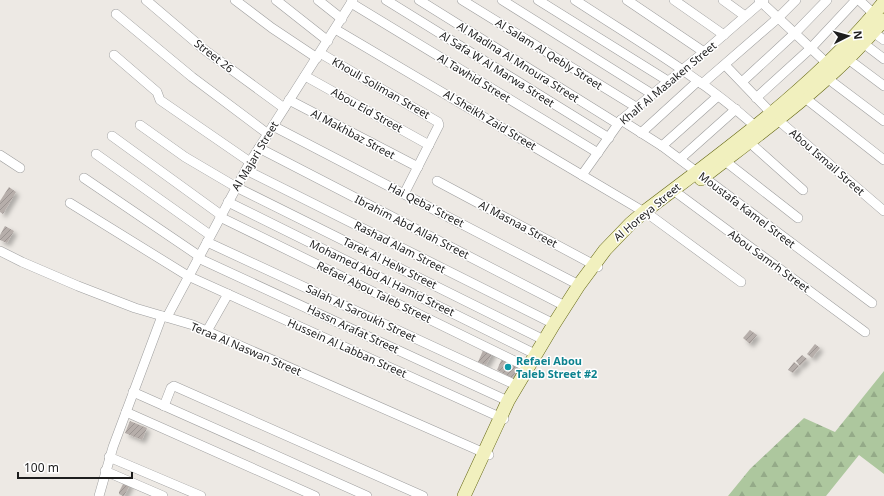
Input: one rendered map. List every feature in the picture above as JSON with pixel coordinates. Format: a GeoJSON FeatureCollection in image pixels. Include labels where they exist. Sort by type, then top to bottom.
{"type":"FeatureCollection","features":[{"type":"Feature","properties":{"kind":"main road","name":"Al Horeya Street"},"geometry":{"type":"LineString","coordinates":[[700,174],[725,161],[749,142],[774,117],[830,71],[848,59],[863,43],[879,36],[879,17],[884,2]]}},
{"type":"Feature","properties":{"kind":"main road","name":"Al Horeya Street"},"geometry":{"type":"LineString","coordinates":[[503,419],[508,401],[516,385],[579,284],[624,240],[647,214],[700,174],[755,126],[774,117],[805,98],[879,17]]}},
{"type":"Feature","properties":{"kind":"main road","name":"Al Horeya Street"},"geometry":{"type":"LineString","coordinates":[[464,496],[503,419],[554,338],[596,266]]}},
{"type":"Feature","properties":{"kind":"main road","name":"Al Horeya Street"},"geometry":{"type":"LineString","coordinates":[[472,496],[486,454]]}},
{"type":"Feature","properties":{"kind":"street","name":"Street 26"},"geometry":{"type":"LineString","coordinates":[[146,0],[206,51],[287,104]]}},
{"type":"Feature","properties":{"kind":"street","name":"Khouli Soliman Street"},"geometry":{"type":"LineString","coordinates":[[235,0],[272,28],[318,56],[437,121],[439,125],[429,145]]}},
{"type":"Feature","properties":{"kind":"street"},"geometry":{"type":"LineString","coordinates":[[276,0],[328,41]]}},
{"type":"Feature","properties":{"kind":"street"},"geometry":{"type":"LineString","coordinates":[[318,0],[342,19]]}},
{"type":"Feature","properties":{"kind":"street","name":"Al Safa W Al Marwa Street"},"geometry":{"type":"LineString","coordinates":[[386,0],[608,138]]}},
{"type":"Feature","properties":{"kind":"street","name":"Al Madina Al Mnoura Street"},"geometry":{"type":"LineString","coordinates":[[418,0],[619,122]]}},
{"type":"Feature","properties":{"kind":"street","name":"Al Salam Al Qebly Street"},"geometry":{"type":"LineString","coordinates":[[462,0],[636,107]]}},
{"type":"Feature","properties":{"kind":"street"},"geometry":{"type":"LineString","coordinates":[[502,0],[652,94]]}},
{"type":"Feature","properties":{"kind":"street"},"geometry":{"type":"LineString","coordinates":[[538,0],[668,81]]}},
{"type":"Feature","properties":{"kind":"street"},"geometry":{"type":"LineString","coordinates":[[575,0],[682,69],[736,109],[755,126]]}},
{"type":"Feature","properties":{"kind":"street"},"geometry":{"type":"LineString","coordinates":[[627,0],[704,52]]}},
{"type":"Feature","properties":{"kind":"street"},"geometry":{"type":"LineString","coordinates":[[674,0],[724,35]]}},
{"type":"Feature","properties":{"kind":"street"},"geometry":{"type":"LineString","coordinates":[[723,0],[746,16]]}},
{"type":"Feature","properties":{"kind":"street"},"geometry":{"type":"LineString","coordinates":[[641,133],[700,82],[725,65],[796,0]]}},
{"type":"Feature","properties":{"kind":"street"},"geometry":{"type":"LineString","coordinates":[[742,82],[795,33],[827,0]]}},
{"type":"Feature","properties":{"kind":"street"},"geometry":{"type":"LineString","coordinates":[[756,98],[811,48],[856,0]]}},
{"type":"Feature","properties":{"kind":"street"},"geometry":{"type":"LineString","coordinates":[[859,0],[879,17]]}},
{"type":"Feature","properties":{"kind":"street"},"geometry":{"type":"LineString","coordinates":[[762,1],[811,48],[830,71],[884,121]]}},
{"type":"Feature","properties":{"kind":"street","name":"Khalf Al Masaken Street"},"geometry":{"type":"LineString","coordinates":[[582,175],[619,122],[704,52],[762,1]]}},
{"type":"Feature","properties":{"kind":"street","name":"Al Majari Street"},"geometry":{"type":"LineString","coordinates":[[99,496],[109,456],[133,392],[165,317],[248,166],[352,2]]}},
{"type":"Feature","properties":{"kind":"street","name":"Al Tawhid Street"},"geometry":{"type":"LineString","coordinates":[[352,2],[598,153]]}},
{"type":"Feature","properties":{"kind":"street","name":"Hai Qeba' Street"},"geometry":{"type":"LineString","coordinates":[[116,14],[192,77],[270,130],[404,194],[579,284]]}},
{"type":"Feature","properties":{"kind":"street","name":"Al Sheikh Zaid Street"},"geometry":{"type":"LineString","coordinates":[[335,29],[647,214],[741,282]]}},
{"type":"Feature","properties":{"kind":"street"},"geometry":{"type":"LineString","coordinates":[[863,43],[884,59]]}},
{"type":"Feature","properties":{"kind":"street","name":"Rashad Alam Street"},"geometry":{"type":"LineString","coordinates":[[114,56],[157,92],[160,100],[248,166],[554,324]]}},
{"type":"Feature","properties":{"kind":"street"},"geometry":{"type":"LineString","coordinates":[[848,59],[884,86]]}},
{"type":"Feature","properties":{"kind":"street","name":"Abou Ismail Street"},"geometry":{"type":"LineString","coordinates":[[725,65],[774,117],[884,211]]}},
{"type":"Feature","properties":{"kind":"street","name":"Abou Eid Street"},"geometry":{"type":"LineString","coordinates":[[305,76],[429,145]]}},
{"type":"Feature","properties":{"kind":"street"},"geometry":{"type":"LineString","coordinates":[[662,146],[718,96]]}},
{"type":"Feature","properties":{"kind":"street"},"geometry":{"type":"LineString","coordinates":[[805,98],[884,160]]}},
{"type":"Feature","properties":{"kind":"street","name":"Al Makhbaz Street"},"geometry":{"type":"LineString","coordinates":[[287,104],[418,167]]}},
{"type":"Feature","properties":{"kind":"street"},"geometry":{"type":"LineString","coordinates":[[680,159],[736,109]]}},
{"type":"Feature","properties":{"kind":"street","name":"Moustafa Kamel Street"},"geometry":{"type":"LineString","coordinates":[[619,122],[662,146],[872,303]]}},
{"type":"Feature","properties":{"kind":"street","name":"Tarek Al Helw Street"},"geometry":{"type":"LineString","coordinates":[[140,125],[185,157],[236,187],[544,340]]}},
{"type":"Feature","properties":{"kind":"street","name":"Refaei Abou Taleb Street"},"geometry":{"type":"LineString","coordinates":[[112,136],[221,216],[527,367]]}},
{"type":"Feature","properties":{"kind":"street"},"geometry":{"type":"LineString","coordinates":[[749,142],[803,190]]}},
{"type":"Feature","properties":{"kind":"street"},"geometry":{"type":"LineString","coordinates":[[404,194],[429,145]]}},
{"type":"Feature","properties":{"kind":"street","name":"Ibrahim Abd Allah Street"},"geometry":{"type":"LineString","coordinates":[[259,148],[566,306]]}},
{"type":"Feature","properties":{"kind":"street","name":"Salah Al Saroukh Street"},"geometry":{"type":"LineString","coordinates":[[96,154],[208,238],[516,385]]}},
{"type":"Feature","properties":{"kind":"street"},"geometry":{"type":"LineString","coordinates":[[0,155],[20,168]]}},
{"type":"Feature","properties":{"kind":"street"},"geometry":{"type":"LineString","coordinates":[[725,161],[798,218]]}},
{"type":"Feature","properties":{"kind":"street","name":"Hassn Arafat Street"},"geometry":{"type":"LineString","coordinates":[[84,178],[199,257],[508,401]]}},
{"type":"Feature","properties":{"kind":"street","name":"Al Masnaa Street"},"geometry":{"type":"LineString","coordinates":[[437,181],[596,266]]}},
{"type":"Feature","properties":{"kind":"street","name":"Abou Samrh Street"},"geometry":{"type":"LineString","coordinates":[[676,192],[865,332]]}},
{"type":"Feature","properties":{"kind":"street","name":"Mohamed Abd Al Hamid Street"},"geometry":{"type":"LineString","coordinates":[[228,202],[535,354]]}},
{"type":"Feature","properties":{"kind":"street","name":"Hussein Al Labban Street"},"geometry":{"type":"LineString","coordinates":[[70,203],[188,276],[503,419]]}},
{"type":"Feature","properties":{"kind":"street","name":"Teraa Al Naswan Street"},"geometry":{"type":"LineString","coordinates":[[0,251],[78,286],[135,308],[193,325],[486,454]]}},
{"type":"Feature","properties":{"kind":"street"},"geometry":{"type":"LineString","coordinates":[[207,332],[228,294]]}},
{"type":"Feature","properties":{"kind":"street"},"geometry":{"type":"LineString","coordinates":[[164,406],[171,388],[174,386],[423,496]]}},
{"type":"Feature","properties":{"kind":"street"},"geometry":{"type":"LineString","coordinates":[[133,392],[367,496]]}},
{"type":"Feature","properties":{"kind":"street"},"geometry":{"type":"LineString","coordinates":[[126,412],[315,496]]}},
{"type":"Feature","properties":{"kind":"street"},"geometry":{"type":"LineString","coordinates":[[109,456],[201,496]]}},
{"type":"Feature","properties":{"kind":"street"},"geometry":{"type":"LineString","coordinates":[[105,471],[163,496]]}},
{"type":"Feature","properties":{"kind":"green space"},"geometry":{"type":"Polygon","coordinates":[[[884,371],[884,474],[859,455],[826,496],[728,496],[750,469],[804,418],[835,432],[884,371]]]}},
{"type":"Feature","properties":{"kind":"building"},"geometry":{"type":"Polygon","coordinates":[[[9,187],[16,192],[3,214],[0,212],[0,201],[9,187]]]}},
{"type":"Feature","properties":{"kind":"building"},"geometry":{"type":"Polygon","coordinates":[[[5,226],[14,231],[7,243],[0,240],[0,235],[5,226]]]}},
{"type":"Feature","properties":{"kind":"building"},"geometry":{"type":"Polygon","coordinates":[[[750,330],[757,335],[750,344],[743,338],[750,330]]]}},
{"type":"Feature","properties":{"kind":"building"},"geometry":{"type":"Polygon","coordinates":[[[815,344],[820,348],[812,358],[807,354],[815,344]]]}},
{"type":"Feature","properties":{"kind":"building"},"geometry":{"type":"Polygon","coordinates":[[[485,346],[494,351],[486,365],[478,362],[485,346]]]}},
{"type":"Feature","properties":{"kind":"building"},"geometry":{"type":"Polygon","coordinates":[[[802,355],[807,359],[800,366],[796,361],[802,355]]]}},
{"type":"Feature","properties":{"kind":"building","name":"Refaei Abou Taleb Street #2"},"geometry":{"type":"Polygon","coordinates":[[[503,356],[520,365],[512,378],[497,370],[503,356]]]}},
{"type":"Feature","properties":{"kind":"building"},"geometry":{"type":"Polygon","coordinates":[[[794,362],[799,366],[793,373],[788,370],[794,362]]]}},
{"type":"Feature","properties":{"kind":"building"},"geometry":{"type":"Polygon","coordinates":[[[130,421],[147,428],[142,440],[125,433],[130,421]]]}},
{"type":"Feature","properties":{"kind":"building"},"geometry":{"type":"Polygon","coordinates":[[[125,480],[131,483],[123,496],[119,494],[119,492],[125,480]]]}},
{"type":"Feature","properties":{"kind":"place","name":"Refaei Abou Taleb Street #2"},"geometry":{"type":"Point","coordinates":[508,367]}}]}
